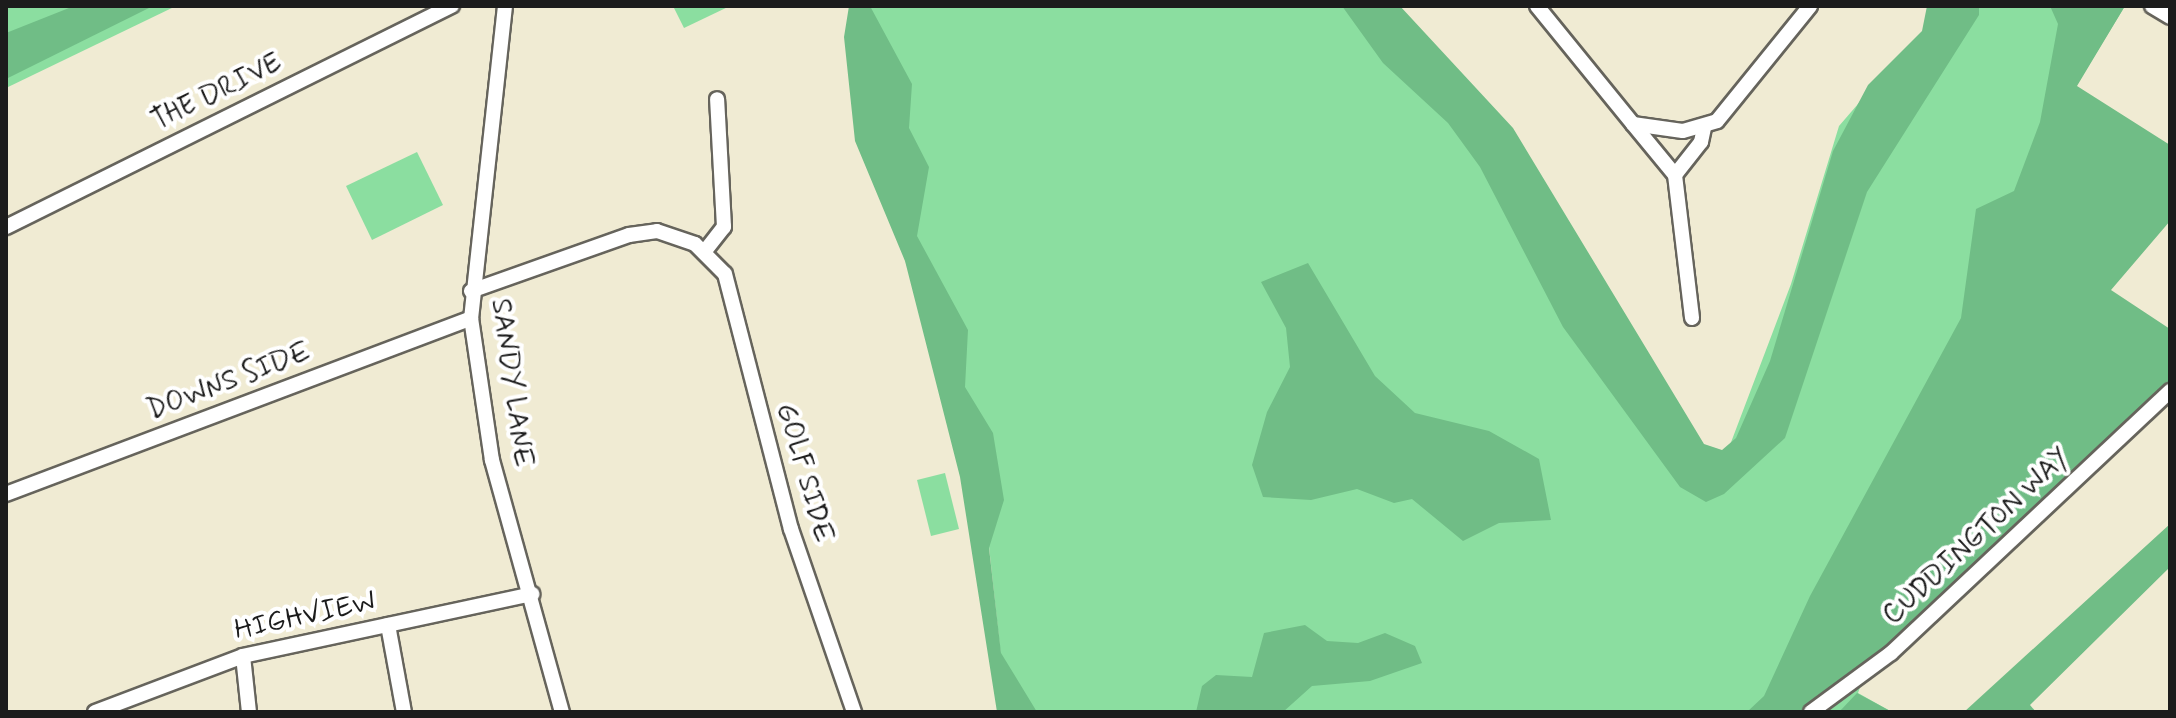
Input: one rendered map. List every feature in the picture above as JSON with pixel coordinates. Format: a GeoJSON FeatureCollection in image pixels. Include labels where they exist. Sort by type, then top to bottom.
{"type":"FeatureCollection","features":[{"type":"Feature","properties":{"kind":"street","name":"THE DRIVE"},"geometry":{"type":"LineString","coordinates":[[6,227],[452,6]]}},
{"type":"Feature","properties":{"kind":"street","name":"SANDY LANE"},"geometry":{"type":"LineString","coordinates":[[505,6],[471,291],[471,318],[492,460],[532,594],[562,712]]}},
{"type":"Feature","properties":{"kind":"street"},"geometry":{"type":"LineString","coordinates":[[1537,6],[1675,175],[1692,318]]}},
{"type":"Feature","properties":{"kind":"street"},"geometry":{"type":"LineString","coordinates":[[1633,124],[1660,130],[1704,128],[1717,121],[1810,6]]}},
{"type":"Feature","properties":{"kind":"street"},"geometry":{"type":"LineString","coordinates":[[2152,6],[2170,17]]}},
{"type":"Feature","properties":{"kind":"street"},"geometry":{"type":"LineString","coordinates":[[705,251],[724,227],[717,99]]}},
{"type":"Feature","properties":{"kind":"street"},"geometry":{"type":"LineString","coordinates":[[1675,175],[1701,142],[1704,128]]}},
{"type":"Feature","properties":{"kind":"street","name":"GOLF SIDE"},"geometry":{"type":"LineString","coordinates":[[471,291],[644,232],[668,233],[705,251],[729,286],[791,529],[854,712]]}},
{"type":"Feature","properties":{"kind":"street","name":"DOWNS SIDE"},"geometry":{"type":"LineString","coordinates":[[6,494],[471,318]]}},
{"type":"Feature","properties":{"kind":"street","name":"CUDDINGTON WAY"},"geometry":{"type":"LineString","coordinates":[[1811,712],[1891,653],[2170,391]]}},
{"type":"Feature","properties":{"kind":"street","name":"HIGHVIEW"},"geometry":{"type":"LineString","coordinates":[[95,712],[243,656],[532,594]]}},
{"type":"Feature","properties":{"kind":"street"},"geometry":{"type":"LineString","coordinates":[[388,625],[404,712]]}},
{"type":"Feature","properties":{"kind":"street"},"geometry":{"type":"LineString","coordinates":[[243,656],[249,712]]}},
{"type":"Feature","properties":{"kind":"green space"},"geometry":{"type":"Polygon","coordinates":[[[6,6],[176,6],[6,88],[6,6]]]}},
{"type":"Feature","properties":{"kind":"green space"},"geometry":{"type":"Polygon","coordinates":[[[74,6],[153,6],[6,79],[6,33],[74,6]]]}},
{"type":"Feature","properties":{"kind":"green space"},"geometry":{"type":"Polygon","coordinates":[[[673,6],[730,6],[684,28],[673,6]]]}},
{"type":"Feature","properties":{"kind":"green space"},"geometry":{"type":"Polygon","coordinates":[[[849,6],[870,6],[912,84],[909,128],[929,167],[917,236],[968,330],[965,387],[993,433],[1004,500],[989,548],[1001,653],[1037,712],[997,712],[960,477],[905,261],[855,141],[844,37],[849,6]]]}},
{"type":"Feature","properties":{"kind":"green space"},"geometry":{"type":"Polygon","coordinates":[[[864,6],[1380,6],[1719,474],[1791,284],[1839,126],[1908,46],[1962,6],[2125,6],[2076,86],[1858,693],[1892,712],[1007,712],[985,510],[875,166],[864,6]]]}},
{"type":"Feature","properties":{"kind":"green space"},"geometry":{"type":"Polygon","coordinates":[[[1342,6],[1400,6],[1513,128],[1704,444],[1722,450],[1736,438],[1770,361],[1833,151],[1868,85],[1922,31],[1927,6],[1979,6],[1979,15],[1867,192],[1785,438],[1724,494],[1706,502],[1680,487],[1563,327],[1480,167],[1448,123],[1383,63],[1342,6]]]}},
{"type":"Feature","properties":{"kind":"green space"},"geometry":{"type":"Polygon","coordinates":[[[2050,6],[2125,6],[2077,86],[2170,145],[2170,221],[2111,290],[2170,329],[2170,397],[1961,598],[1896,645],[1822,712],[1747,712],[1764,696],[1810,596],[1961,318],[1976,209],[2014,191],[2040,122],[2058,24],[2050,6]]]}},
{"type":"Feature","properties":{"kind":"green space"},"geometry":{"type":"Polygon","coordinates":[[[417,152],[443,205],[372,240],[346,186],[417,152]]]}},
{"type":"Feature","properties":{"kind":"green space"},"geometry":{"type":"Polygon","coordinates":[[[1308,263],[1375,376],[1415,413],[1489,431],[1539,459],[1551,520],[1499,523],[1463,541],[1412,499],[1394,503],[1357,489],[1311,500],[1263,497],[1252,465],[1267,412],[1290,367],[1286,328],[1261,282],[1308,263]]]}},
{"type":"Feature","properties":{"kind":"green space"},"geometry":{"type":"Polygon","coordinates":[[[945,473],[959,529],[931,536],[917,480],[945,473]]]}},
{"type":"Feature","properties":{"kind":"green space"},"geometry":{"type":"Polygon","coordinates":[[[2170,524],[2170,567],[2030,705],[2036,712],[1964,712],[2170,524]]]}},
{"type":"Feature","properties":{"kind":"green space"},"geometry":{"type":"Polygon","coordinates":[[[1305,625],[1327,641],[1358,643],[1385,633],[1415,646],[1422,663],[1370,681],[1312,686],[1283,712],[1196,712],[1202,686],[1216,675],[1252,677],[1264,633],[1305,625]]]}},
{"type":"Feature","properties":{"kind":"green space"},"geometry":{"type":"Polygon","coordinates":[[[1857,693],[1892,712],[1839,712],[1857,693]]]}}]}
